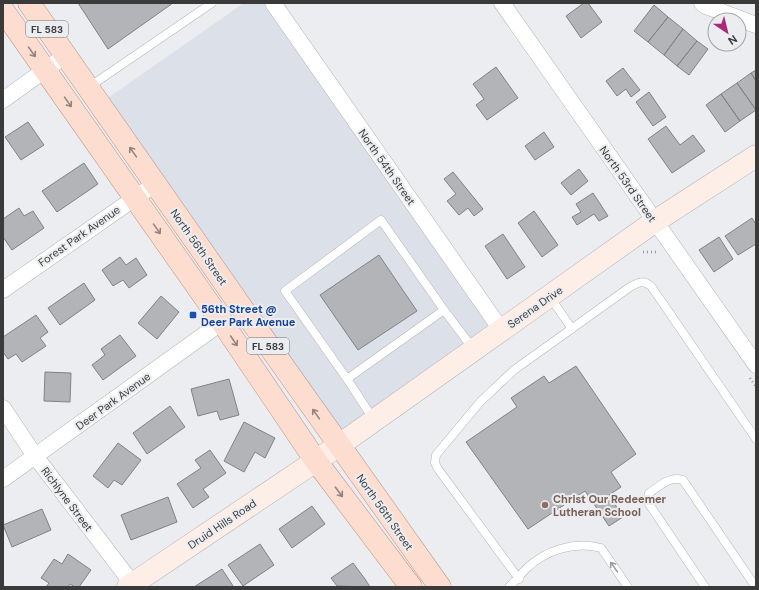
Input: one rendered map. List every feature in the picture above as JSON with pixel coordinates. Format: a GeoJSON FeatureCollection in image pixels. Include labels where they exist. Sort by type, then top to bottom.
{"type":"FeatureCollection","features":[{"type":"Feature","properties":{"kind":"main road","name":"North 56th Street"},"geometry":{"type":"LineString","coordinates":[[29,3],[338,446],[433,585]]}},
{"type":"Feature","properties":{"kind":"main road","name":"North 56th Street"},"geometry":{"type":"LineString","coordinates":[[3,10],[222,322],[316,461],[411,587]]}},
{"type":"Feature","properties":{"kind":"street","name":"North 54th Street"},"geometry":{"type":"LineString","coordinates":[[273,3],[502,331]]}},
{"type":"Feature","properties":{"kind":"street","name":"North 53rd Street"},"geometry":{"type":"LineString","coordinates":[[502,3],[654,222],[755,362]]}},
{"type":"Feature","properties":{"kind":"street"},"geometry":{"type":"LineString","coordinates":[[702,3],[706,6],[756,25]]}},
{"type":"Feature","properties":{"kind":"street"},"geometry":{"type":"LineString","coordinates":[[3,100],[66,55]]}},
{"type":"Feature","properties":{"kind":"street","name":"Serena Drive"},"geometry":{"type":"LineString","coordinates":[[316,461],[502,331],[654,222],[756,156]]}},
{"type":"Feature","properties":{"kind":"street","name":"Forest Park Avenue"},"geometry":{"type":"LineString","coordinates":[[3,290],[155,184]]}},
{"type":"Feature","properties":{"kind":"street","name":"Deer Park Avenue"},"geometry":{"type":"LineString","coordinates":[[3,478],[222,322]]}},
{"type":"Feature","properties":{"kind":"street","name":"Richlyne Street"},"geometry":{"type":"LineString","coordinates":[[3,408],[35,456],[132,586]]}},
{"type":"Feature","properties":{"kind":"street","name":"Druid Hills Road"},"geometry":{"type":"LineString","coordinates":[[132,586],[316,461]]}},
{"type":"Feature","properties":{"kind":"lane"},"geometry":{"type":"LineString","coordinates":[[88,88],[212,3]]}},
{"type":"Feature","properties":{"kind":"lane"},"geometry":{"type":"LineString","coordinates":[[375,420],[285,291],[381,220],[474,350]]}},
{"type":"Feature","properties":{"kind":"lane"},"geometry":{"type":"LineString","coordinates":[[519,578],[438,469],[435,462],[436,456],[480,402],[506,377],[630,287],[639,282],[646,282],[651,286],[756,439]]}},
{"type":"Feature","properties":{"kind":"lane"},"geometry":{"type":"LineString","coordinates":[[550,297],[572,329]]}},
{"type":"Feature","properties":{"kind":"lane"},"geometry":{"type":"LineString","coordinates":[[347,379],[444,310]]}},
{"type":"Feature","properties":{"kind":"lane"},"geometry":{"type":"LineString","coordinates":[[705,587],[647,501],[649,493],[665,482],[677,478],[684,480],[755,586]]}},
{"type":"Feature","properties":{"kind":"lane"},"geometry":{"type":"LineString","coordinates":[[509,587],[526,569],[546,554],[581,545],[601,548],[628,587]]}},
{"type":"Feature","properties":{"kind":"shaded area"},"geometry":{"type":"Polygon","coordinates":[[[244,3],[265,3],[491,329],[339,435],[105,100],[244,3]]]}},
{"type":"Feature","properties":{"kind":"building"},"geometry":{"type":"Polygon","coordinates":[[[78,3],[173,3],[108,49],[78,3]]]}},
{"type":"Feature","properties":{"kind":"building"},"geometry":{"type":"Polygon","coordinates":[[[584,3],[588,3],[602,22],[581,38],[566,16],[584,3]]]}},
{"type":"Feature","properties":{"kind":"building"},"geometry":{"type":"Polygon","coordinates":[[[654,5],[668,17],[648,42],[634,31],[654,5]]]}},
{"type":"Feature","properties":{"kind":"building"},"geometry":{"type":"Polygon","coordinates":[[[668,17],[683,29],[664,55],[648,42],[668,17]]]}},
{"type":"Feature","properties":{"kind":"building"},"geometry":{"type":"Polygon","coordinates":[[[683,29],[697,41],[677,66],[664,55],[683,29]]]}},
{"type":"Feature","properties":{"kind":"building"},"geometry":{"type":"Polygon","coordinates":[[[697,41],[707,48],[689,75],[677,66],[697,41]]]}},
{"type":"Feature","properties":{"kind":"building"},"geometry":{"type":"Polygon","coordinates":[[[496,67],[518,98],[487,120],[476,105],[484,99],[473,84],[496,67]]]}},
{"type":"Feature","properties":{"kind":"building"},"geometry":{"type":"Polygon","coordinates":[[[623,68],[640,90],[631,97],[626,89],[617,96],[606,81],[623,68]]]}},
{"type":"Feature","properties":{"kind":"building"},"geometry":{"type":"Polygon","coordinates":[[[756,70],[756,81],[751,73],[756,70]]]}},
{"type":"Feature","properties":{"kind":"building"},"geometry":{"type":"Polygon","coordinates":[[[751,73],[756,81],[756,110],[737,83],[751,73]]]}},
{"type":"Feature","properties":{"kind":"building"},"geometry":{"type":"Polygon","coordinates":[[[737,83],[756,110],[740,121],[721,94],[737,83]]]}},
{"type":"Feature","properties":{"kind":"building"},"geometry":{"type":"Polygon","coordinates":[[[649,92],[666,117],[653,126],[636,102],[649,92]]]}},
{"type":"Feature","properties":{"kind":"building"},"geometry":{"type":"Polygon","coordinates":[[[721,94],[740,121],[725,132],[706,105],[721,94]]]}},
{"type":"Feature","properties":{"kind":"building"},"geometry":{"type":"Polygon","coordinates":[[[28,122],[44,145],[21,160],[5,137],[28,122]]]}},
{"type":"Feature","properties":{"kind":"building"},"geometry":{"type":"Polygon","coordinates":[[[666,126],[680,145],[693,135],[705,151],[672,173],[648,139],[666,126]]]}},
{"type":"Feature","properties":{"kind":"building"},"geometry":{"type":"Polygon","coordinates":[[[544,132],[554,147],[535,160],[525,146],[544,132]]]}},
{"type":"Feature","properties":{"kind":"building"},"geometry":{"type":"Polygon","coordinates":[[[84,163],[98,184],[57,212],[42,191],[84,163]]]}},
{"type":"Feature","properties":{"kind":"building"},"geometry":{"type":"Polygon","coordinates":[[[579,169],[588,181],[571,195],[561,183],[579,169]]]}},
{"type":"Feature","properties":{"kind":"building"},"geometry":{"type":"Polygon","coordinates":[[[453,172],[483,209],[474,216],[468,208],[459,215],[447,201],[456,194],[444,179],[453,172]]]}},
{"type":"Feature","properties":{"kind":"building"},"geometry":{"type":"Polygon","coordinates":[[[593,193],[608,216],[599,221],[594,214],[577,225],[572,217],[581,212],[576,204],[593,193]]]}},
{"type":"Feature","properties":{"kind":"building"},"geometry":{"type":"Polygon","coordinates":[[[19,208],[24,216],[33,211],[44,228],[12,250],[3,237],[3,219],[19,208]]]}},
{"type":"Feature","properties":{"kind":"building"},"geometry":{"type":"Polygon","coordinates":[[[534,211],[558,245],[542,257],[518,223],[534,211]]]}},
{"type":"Feature","properties":{"kind":"building"},"geometry":{"type":"Polygon","coordinates":[[[752,218],[756,224],[756,244],[738,255],[725,236],[752,218]]]}},
{"type":"Feature","properties":{"kind":"building"},"geometry":{"type":"Polygon","coordinates":[[[503,234],[525,267],[507,279],[485,246],[503,234]]]}},
{"type":"Feature","properties":{"kind":"building"},"geometry":{"type":"Polygon","coordinates":[[[719,237],[733,259],[714,272],[699,250],[719,237]]]}},
{"type":"Feature","properties":{"kind":"building"},"geometry":{"type":"Polygon","coordinates":[[[379,255],[417,311],[358,350],[320,295],[379,255]]]}},
{"type":"Feature","properties":{"kind":"building"},"geometry":{"type":"Polygon","coordinates":[[[120,257],[126,265],[136,258],[147,275],[129,288],[123,280],[113,286],[102,270],[120,257]]]}},
{"type":"Feature","properties":{"kind":"building"},"geometry":{"type":"Polygon","coordinates":[[[84,283],[95,300],[60,325],[48,308],[84,283]]]}},
{"type":"Feature","properties":{"kind":"building"},"geometry":{"type":"Polygon","coordinates":[[[161,296],[179,312],[157,339],[138,323],[161,296]]]}},
{"type":"Feature","properties":{"kind":"building"},"geometry":{"type":"Polygon","coordinates":[[[36,315],[48,332],[40,338],[46,346],[22,362],[16,354],[8,359],[3,352],[3,337],[36,315]]]}},
{"type":"Feature","properties":{"kind":"building"},"geometry":{"type":"Polygon","coordinates":[[[120,335],[136,356],[103,380],[92,365],[105,355],[101,349],[120,335]]]}},
{"type":"Feature","properties":{"kind":"building"},"geometry":{"type":"Polygon","coordinates":[[[576,366],[636,454],[611,472],[621,487],[609,495],[623,517],[609,526],[585,491],[528,529],[466,442],[517,407],[511,398],[544,376],[549,383],[576,366]]]}},
{"type":"Feature","properties":{"kind":"building"},"geometry":{"type":"Polygon","coordinates":[[[45,372],[71,373],[70,402],[44,401],[45,372]]]}},
{"type":"Feature","properties":{"kind":"building"},"geometry":{"type":"Polygon","coordinates":[[[229,379],[239,415],[220,420],[217,411],[198,416],[191,389],[229,379]]]}},
{"type":"Feature","properties":{"kind":"building"},"geometry":{"type":"Polygon","coordinates":[[[170,406],[185,427],[147,454],[133,433],[170,406]]]}},
{"type":"Feature","properties":{"kind":"building"},"geometry":{"type":"Polygon","coordinates":[[[244,422],[275,438],[265,458],[255,452],[244,472],[224,461],[244,422]]]}},
{"type":"Feature","properties":{"kind":"building"},"geometry":{"type":"Polygon","coordinates":[[[118,443],[141,460],[122,485],[114,480],[108,488],[93,476],[118,443]]]}},
{"type":"Feature","properties":{"kind":"building"},"geometry":{"type":"Polygon","coordinates":[[[210,450],[226,473],[203,489],[209,497],[193,508],[177,484],[201,468],[195,460],[210,450]]]}},
{"type":"Feature","properties":{"kind":"building"},"geometry":{"type":"Polygon","coordinates":[[[168,497],[177,522],[131,540],[121,515],[168,497]]]}},
{"type":"Feature","properties":{"kind":"building"},"geometry":{"type":"Polygon","coordinates":[[[312,506],[325,524],[292,548],[279,529],[312,506]]]}},
{"type":"Feature","properties":{"kind":"building"},"geometry":{"type":"Polygon","coordinates":[[[42,509],[51,530],[12,547],[3,525],[42,509]]]}},
{"type":"Feature","properties":{"kind":"building"},"geometry":{"type":"Polygon","coordinates":[[[260,544],[274,565],[243,586],[228,565],[260,544]]]}},
{"type":"Feature","properties":{"kind":"building"},"geometry":{"type":"Polygon","coordinates":[[[68,554],[91,570],[79,587],[75,587],[70,584],[68,587],[46,587],[49,583],[41,578],[54,559],[62,564],[68,554]]]}},
{"type":"Feature","properties":{"kind":"building"},"geometry":{"type":"Polygon","coordinates":[[[353,563],[370,587],[337,586],[331,578],[353,563]]]}},
{"type":"Feature","properties":{"kind":"building"},"geometry":{"type":"Polygon","coordinates":[[[222,569],[233,586],[232,587],[194,587],[222,569]]]}},
{"type":"Feature","properties":{"kind":"place","name":"56th Street @ Deer Park Avenue"},"geometry":{"type":"Point","coordinates":[193,315]}},
{"type":"Feature","properties":{"kind":"place","name":"Christ Our Redeemer Lutheran School"},"geometry":{"type":"Point","coordinates":[545,505]}}]}
